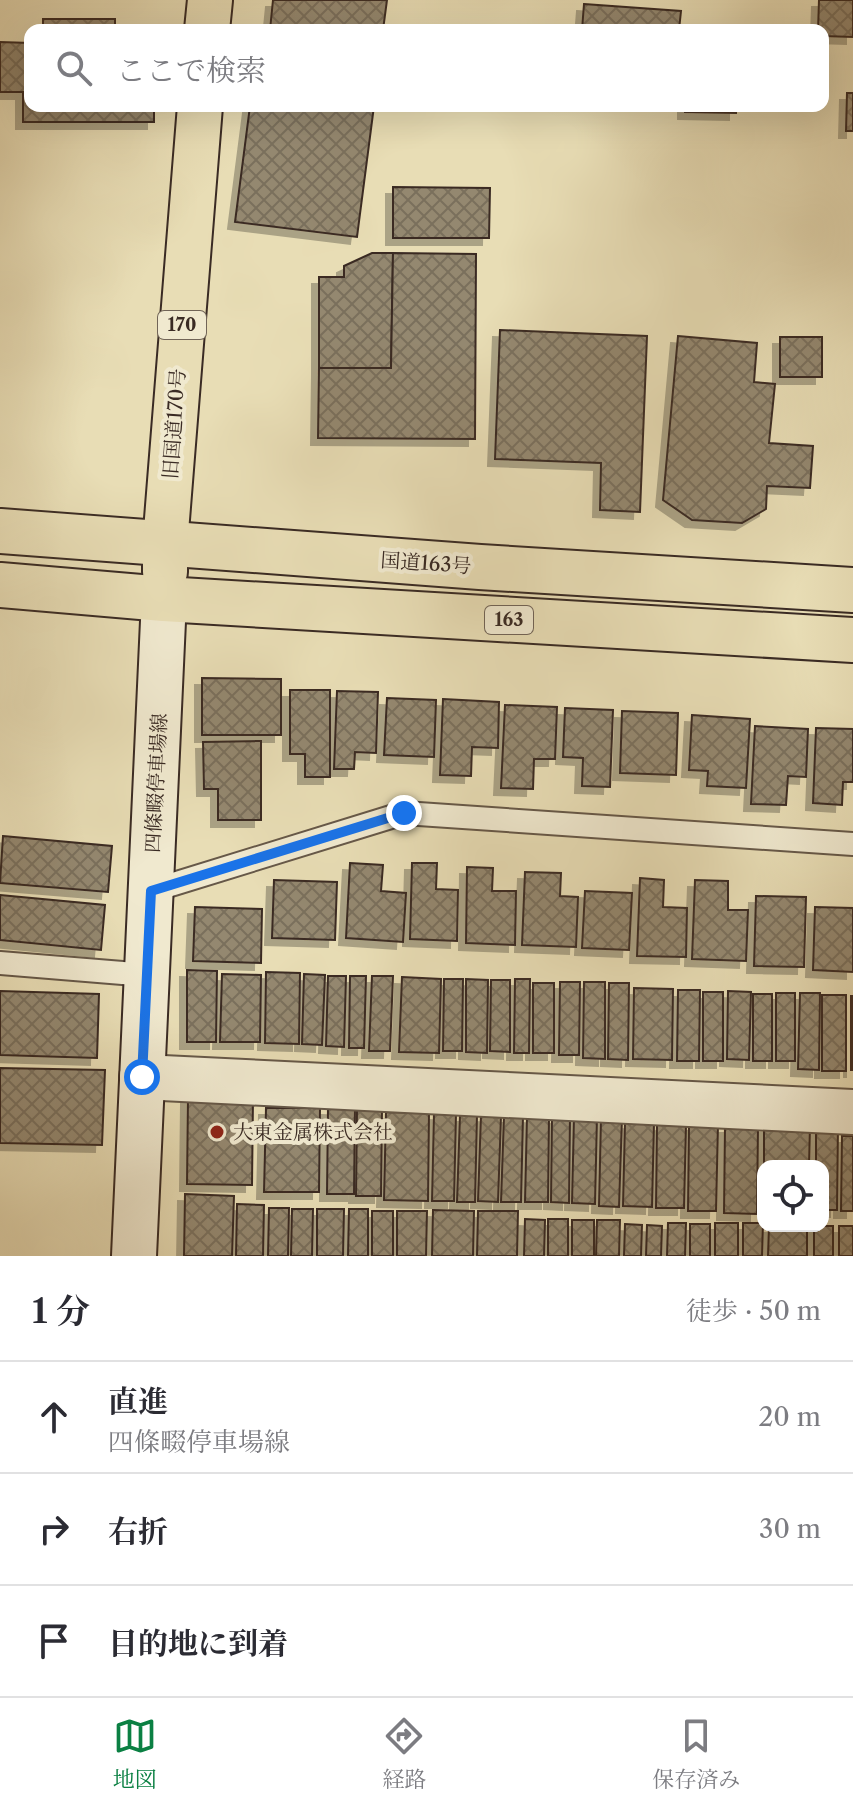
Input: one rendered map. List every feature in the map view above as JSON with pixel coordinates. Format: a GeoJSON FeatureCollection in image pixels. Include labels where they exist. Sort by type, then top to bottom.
{"type":"FeatureCollection","features":[{"type":"Feature","properties":{"kind":"highway"},"geometry":{"type":"LineString","coordinates":[[208,24],[210,0]]}},
{"type":"Feature","properties":{"kind":"highway","name":"旧国道170号"},"geometry":{"type":"LineString","coordinates":[[164,599],[165,544],[200,112]]}},
{"type":"Feature","properties":{"kind":"highway","name":"国道163号"},"geometry":{"type":"LineString","coordinates":[[0,531],[480,567],[853,590]]}},
{"type":"Feature","properties":{"kind":"highway","name":"163"},"geometry":{"type":"LineString","coordinates":[[0,585],[164,599],[853,640]]}},
{"type":"Feature","properties":{"kind":"street","name":"四條畷停車場線"},"geometry":{"type":"LineString","coordinates":[[134,1256],[164,599]]}},
{"type":"Feature","properties":{"kind":"street"},"geometry":{"type":"LineString","coordinates":[[142,1077],[853,1112]]}},
{"type":"Feature","properties":{"kind":"lane"},"geometry":{"type":"LineString","coordinates":[[151,891],[404,813],[853,844]]}},
{"type":"Feature","properties":{"kind":"lane"},"geometry":{"type":"LineString","coordinates":[[0,963],[147,975]]}},
{"type":"Feature","properties":{"kind":"building"},"geometry":{"type":"Polygon","coordinates":[[[273,0],[387,0],[384,24],[271,24],[273,0]]]}},
{"type":"Feature","properties":{"kind":"building"},"geometry":{"type":"Polygon","coordinates":[[[819,0],[853,0],[853,37],[829,36],[829,24],[818,24],[819,0]]]}},
{"type":"Feature","properties":{"kind":"building"},"geometry":{"type":"Polygon","coordinates":[[[584,4],[681,11],[680,24],[582,24],[584,4]]]}},
{"type":"Feature","properties":{"kind":"building"},"geometry":{"type":"Polygon","coordinates":[[[43,19],[115,19],[115,24],[43,24],[43,19]]]}},
{"type":"Feature","properties":{"kind":"building"},"geometry":{"type":"Polygon","coordinates":[[[0,42],[24,43],[24,112],[154,112],[154,122],[23,122],[23,92],[0,92],[0,42]]]}},
{"type":"Feature","properties":{"kind":"building"},"geometry":{"type":"Polygon","coordinates":[[[847,93],[853,93],[853,131],[846,131],[847,93]]]}},
{"type":"Feature","properties":{"kind":"building"},"geometry":{"type":"Polygon","coordinates":[[[249,112],[373,112],[357,237],[235,222],[249,112]]]}},
{"type":"Feature","properties":{"kind":"building"},"geometry":{"type":"Polygon","coordinates":[[[393,187],[490,188],[489,238],[393,238],[393,187]]]}},
{"type":"Feature","properties":{"kind":"building"},"geometry":{"type":"Polygon","coordinates":[[[372,253],[393,253],[391,368],[319,368],[319,277],[344,277],[344,266],[372,253]]]}},
{"type":"Feature","properties":{"kind":"building"},"geometry":{"type":"Polygon","coordinates":[[[393,253],[476,254],[475,439],[318,438],[319,368],[391,368],[393,253]]]}},
{"type":"Feature","properties":{"kind":"building"},"geometry":{"type":"Polygon","coordinates":[[[500,330],[647,336],[640,512],[600,510],[601,463],[495,459],[500,330]]]}},
{"type":"Feature","properties":{"kind":"building"},"geometry":{"type":"Polygon","coordinates":[[[678,336],[757,343],[754,382],[775,384],[769,443],[813,446],[810,488],[767,486],[766,509],[742,523],[692,520],[663,500],[678,336]]]}},
{"type":"Feature","properties":{"kind":"building"},"geometry":{"type":"Polygon","coordinates":[[[780,337],[822,337],[822,377],[780,377],[780,337]]]}},
{"type":"Feature","properties":{"kind":"building"},"geometry":{"type":"Polygon","coordinates":[[[202,678],[281,679],[281,735],[202,735],[202,678]]]}},
{"type":"Feature","properties":{"kind":"building"},"geometry":{"type":"Polygon","coordinates":[[[290,690],[330,690],[330,777],[305,777],[305,754],[290,754],[290,690]]]}},
{"type":"Feature","properties":{"kind":"building"},"geometry":{"type":"Polygon","coordinates":[[[337,691],[378,692],[376,753],[355,752],[354,769],[334,769],[337,691]]]}},
{"type":"Feature","properties":{"kind":"building"},"geometry":{"type":"Polygon","coordinates":[[[387,698],[436,700],[434,757],[384,755],[387,698]]]}},
{"type":"Feature","properties":{"kind":"building"},"geometry":{"type":"Polygon","coordinates":[[[443,699],[499,702],[498,748],[472,747],[471,776],[440,775],[443,699]]]}},
{"type":"Feature","properties":{"kind":"building"},"geometry":{"type":"Polygon","coordinates":[[[505,705],[557,707],[555,759],[534,759],[533,789],[501,788],[505,705]]]}},
{"type":"Feature","properties":{"kind":"building"},"geometry":{"type":"Polygon","coordinates":[[[565,708],[613,710],[610,787],[582,786],[583,758],[563,757],[565,708]]]}},
{"type":"Feature","properties":{"kind":"building"},"geometry":{"type":"Polygon","coordinates":[[[622,711],[678,713],[676,775],[620,773],[622,711]]]}},
{"type":"Feature","properties":{"kind":"building"},"geometry":{"type":"Polygon","coordinates":[[[692,715],[750,719],[746,788],[707,786],[708,771],[689,770],[692,715]]]}},
{"type":"Feature","properties":{"kind":"building"},"geometry":{"type":"Polygon","coordinates":[[[755,726],[808,729],[806,777],[788,776],[786,805],[751,804],[755,726]]]}},
{"type":"Feature","properties":{"kind":"building"},"geometry":{"type":"Polygon","coordinates":[[[816,728],[853,729],[853,782],[843,782],[842,805],[813,803],[816,728]]]}},
{"type":"Feature","properties":{"kind":"building"},"geometry":{"type":"Polygon","coordinates":[[[261,741],[261,820],[218,820],[218,789],[204,789],[203,742],[261,741]]]}},
{"type":"Feature","properties":{"kind":"building"},"geometry":{"type":"Polygon","coordinates":[[[3,836],[112,846],[108,892],[0,883],[3,836]]]}},
{"type":"Feature","properties":{"kind":"building"},"geometry":{"type":"Polygon","coordinates":[[[350,863],[383,865],[381,891],[406,893],[403,942],[346,938],[350,863]]]}},
{"type":"Feature","properties":{"kind":"building"},"geometry":{"type":"Polygon","coordinates":[[[412,863],[437,863],[436,889],[458,890],[457,941],[410,939],[412,863]]]}},
{"type":"Feature","properties":{"kind":"building"},"geometry":{"type":"Polygon","coordinates":[[[467,867],[493,868],[492,891],[516,891],[515,945],[466,943],[467,867]]]}},
{"type":"Feature","properties":{"kind":"building"},"geometry":{"type":"Polygon","coordinates":[[[525,872],[561,873],[560,896],[578,897],[576,947],[522,945],[525,872]]]}},
{"type":"Feature","properties":{"kind":"building"},"geometry":{"type":"Polygon","coordinates":[[[640,878],[664,880],[663,907],[687,908],[686,957],[637,956],[640,878]]]}},
{"type":"Feature","properties":{"kind":"building"},"geometry":{"type":"Polygon","coordinates":[[[274,880],[337,882],[335,940],[272,938],[274,880]]]}},
{"type":"Feature","properties":{"kind":"building"},"geometry":{"type":"Polygon","coordinates":[[[695,880],[728,881],[728,910],[748,910],[746,961],[692,959],[695,880]]]}},
{"type":"Feature","properties":{"kind":"building"},"geometry":{"type":"Polygon","coordinates":[[[585,891],[632,893],[629,950],[582,948],[585,891]]]}},
{"type":"Feature","properties":{"kind":"building"},"geometry":{"type":"Polygon","coordinates":[[[0,895],[105,905],[101,950],[0,940],[0,895]]]}},
{"type":"Feature","properties":{"kind":"building"},"geometry":{"type":"Polygon","coordinates":[[[756,896],[806,897],[804,967],[754,966],[756,896]]]}},
{"type":"Feature","properties":{"kind":"building"},"geometry":{"type":"Polygon","coordinates":[[[195,907],[262,909],[261,963],[193,961],[195,907]]]}},
{"type":"Feature","properties":{"kind":"building"},"geometry":{"type":"Polygon","coordinates":[[[815,907],[853,908],[853,972],[813,970],[815,907]]]}},
{"type":"Feature","properties":{"kind":"building"},"geometry":{"type":"Polygon","coordinates":[[[187,970],[217,971],[216,1042],[187,1042],[187,970]]]}},
{"type":"Feature","properties":{"kind":"building"},"geometry":{"type":"Polygon","coordinates":[[[266,972],[300,973],[299,1044],[265,1043],[266,972]]]}},
{"type":"Feature","properties":{"kind":"building"},"geometry":{"type":"Polygon","coordinates":[[[222,974],[261,975],[260,1042],[220,1042],[222,974]]]}},
{"type":"Feature","properties":{"kind":"building"},"geometry":{"type":"Polygon","coordinates":[[[304,974],[325,975],[322,1045],[302,1044],[304,974]]]}},
{"type":"Feature","properties":{"kind":"building"},"geometry":{"type":"Polygon","coordinates":[[[328,976],[346,976],[344,1047],[326,1046],[328,976]]]}},
{"type":"Feature","properties":{"kind":"building"},"geometry":{"type":"Polygon","coordinates":[[[350,976],[366,976],[364,1048],[349,1048],[350,976]]]}},
{"type":"Feature","properties":{"kind":"building"},"geometry":{"type":"Polygon","coordinates":[[[372,976],[393,976],[390,1051],[369,1051],[372,976]]]}},
{"type":"Feature","properties":{"kind":"building"},"geometry":{"type":"Polygon","coordinates":[[[402,977],[441,979],[439,1053],[399,1052],[402,977]]]}},
{"type":"Feature","properties":{"kind":"building"},"geometry":{"type":"Polygon","coordinates":[[[444,979],[463,979],[462,1051],[443,1051],[444,979]]]}},
{"type":"Feature","properties":{"kind":"building"},"geometry":{"type":"Polygon","coordinates":[[[466,979],[488,980],[487,1053],[466,1052],[466,979]]]}},
{"type":"Feature","properties":{"kind":"building"},"geometry":{"type":"Polygon","coordinates":[[[515,979],[530,979],[529,1053],[514,1053],[515,979]]]}},
{"type":"Feature","properties":{"kind":"building"},"geometry":{"type":"Polygon","coordinates":[[[491,980],[510,980],[510,1052],[490,1051],[491,980]]]}},
{"type":"Feature","properties":{"kind":"building"},"geometry":{"type":"Polygon","coordinates":[[[560,982],[580,982],[579,1055],[559,1055],[560,982]]]}},
{"type":"Feature","properties":{"kind":"building"},"geometry":{"type":"Polygon","coordinates":[[[584,982],[605,982],[605,1059],[583,1058],[584,982]]]}},
{"type":"Feature","properties":{"kind":"building"},"geometry":{"type":"Polygon","coordinates":[[[533,983],[554,983],[554,1053],[533,1053],[533,983]]]}},
{"type":"Feature","properties":{"kind":"building"},"geometry":{"type":"Polygon","coordinates":[[[609,983],[629,983],[628,1060],[608,1059],[609,983]]]}},
{"type":"Feature","properties":{"kind":"building"},"geometry":{"type":"Polygon","coordinates":[[[634,988],[673,989],[672,1060],[633,1059],[634,988]]]}},
{"type":"Feature","properties":{"kind":"building"},"geometry":{"type":"Polygon","coordinates":[[[678,990],[700,990],[699,1061],[677,1061],[678,990]]]}},
{"type":"Feature","properties":{"kind":"building"},"geometry":{"type":"Polygon","coordinates":[[[0,991],[99,994],[97,1058],[0,1055],[0,991]]]}},
{"type":"Feature","properties":{"kind":"building"},"geometry":{"type":"Polygon","coordinates":[[[728,991],[751,992],[749,1060],[727,1059],[728,991]]]}},
{"type":"Feature","properties":{"kind":"building"},"geometry":{"type":"Polygon","coordinates":[[[703,992],[723,992],[723,1061],[703,1061],[703,992]]]}},
{"type":"Feature","properties":{"kind":"building"},"geometry":{"type":"Polygon","coordinates":[[[776,993],[795,993],[795,1061],[776,1061],[776,993]]]}},
{"type":"Feature","properties":{"kind":"building"},"geometry":{"type":"Polygon","coordinates":[[[800,993],[820,993],[819,1070],[798,1069],[800,993]]]}},
{"type":"Feature","properties":{"kind":"building"},"geometry":{"type":"Polygon","coordinates":[[[753,994],[772,994],[772,1061],[753,1061],[753,994]]]}},
{"type":"Feature","properties":{"kind":"building"},"geometry":{"type":"Polygon","coordinates":[[[822,995],[846,995],[846,1071],[822,1071],[822,995]]]}},
{"type":"Feature","properties":{"kind":"building"},"geometry":{"type":"Polygon","coordinates":[[[853,996],[853,1070],[851,1070],[853,996]]]}},
{"type":"Feature","properties":{"kind":"building"},"geometry":{"type":"Polygon","coordinates":[[[0,1068],[105,1070],[102,1145],[0,1143],[0,1068]]]}},
{"type":"Feature","properties":{"kind":"building"},"geometry":{"type":"Polygon","coordinates":[[[188,1097],[253,1098],[252,1185],[187,1184],[188,1097]]]}},
{"type":"Feature","properties":{"kind":"building"},"geometry":{"type":"Polygon","coordinates":[[[266,1108],[320,1108],[319,1192],[264,1192],[266,1108]]]}},
{"type":"Feature","properties":{"kind":"building"},"geometry":{"type":"Polygon","coordinates":[[[328,1108],[355,1109],[354,1194],[327,1194],[328,1108]]]}},
{"type":"Feature","properties":{"kind":"building"},"geometry":{"type":"Polygon","coordinates":[[[357,1110],[382,1110],[381,1196],[356,1196],[357,1110]]]}},
{"type":"Feature","properties":{"kind":"building"},"geometry":{"type":"Polygon","coordinates":[[[386,1112],[429,1113],[428,1201],[384,1200],[386,1112]]]}},
{"type":"Feature","properties":{"kind":"building"},"geometry":{"type":"Polygon","coordinates":[[[434,1113],[456,1114],[454,1201],[432,1201],[434,1113]]]}},
{"type":"Feature","properties":{"kind":"building"},"geometry":{"type":"Polygon","coordinates":[[[460,1115],[477,1115],[475,1202],[457,1202],[460,1115]]]}},
{"type":"Feature","properties":{"kind":"building"},"geometry":{"type":"Polygon","coordinates":[[[481,1115],[501,1116],[498,1202],[478,1201],[481,1115]]]}},
{"type":"Feature","properties":{"kind":"building"},"geometry":{"type":"Polygon","coordinates":[[[504,1116],[523,1116],[521,1202],[501,1202],[504,1116]]]}},
{"type":"Feature","properties":{"kind":"building"},"geometry":{"type":"Polygon","coordinates":[[[527,1116],[549,1117],[548,1202],[525,1202],[527,1116]]]}},
{"type":"Feature","properties":{"kind":"building"},"geometry":{"type":"Polygon","coordinates":[[[574,1116],[597,1117],[595,1204],[572,1203],[574,1116]]]}},
{"type":"Feature","properties":{"kind":"building"},"geometry":{"type":"Polygon","coordinates":[[[552,1117],[570,1117],[569,1203],[551,1202],[552,1117]]]}},
{"type":"Feature","properties":{"kind":"building"},"geometry":{"type":"Polygon","coordinates":[[[601,1118],[622,1118],[619,1207],[599,1206],[601,1118]]]}},
{"type":"Feature","properties":{"kind":"building"},"geometry":{"type":"Polygon","coordinates":[[[625,1122],[654,1123],[652,1207],[623,1206],[625,1122]]]}},
{"type":"Feature","properties":{"kind":"building"},"geometry":{"type":"Polygon","coordinates":[[[657,1124],[686,1125],[684,1208],[656,1208],[657,1124]]]}},
{"type":"Feature","properties":{"kind":"building"},"geometry":{"type":"Polygon","coordinates":[[[689,1124],[718,1124],[716,1211],[688,1211],[689,1124]]]}},
{"type":"Feature","properties":{"kind":"building"},"geometry":{"type":"Polygon","coordinates":[[[816,1125],[838,1125],[837,1210],[829,1210],[829,1160],[816,1160],[816,1125]]]}},
{"type":"Feature","properties":{"kind":"building"},"geometry":{"type":"Polygon","coordinates":[[[725,1126],[758,1126],[757,1214],[724,1213],[725,1126]]]}},
{"type":"Feature","properties":{"kind":"building"},"geometry":{"type":"Polygon","coordinates":[[[764,1126],[810,1126],[809,1160],[764,1160],[764,1126]]]}},
{"type":"Feature","properties":{"kind":"building"},"geometry":{"type":"Polygon","coordinates":[[[842,1136],[853,1136],[853,1211],[841,1211],[842,1136]]]}},
{"type":"Feature","properties":{"kind":"building"},"geometry":{"type":"Polygon","coordinates":[[[185,1194],[234,1196],[232,1256],[184,1256],[185,1194]]]}},
{"type":"Feature","properties":{"kind":"building"},"geometry":{"type":"Polygon","coordinates":[[[237,1204],[264,1205],[263,1256],[236,1256],[237,1204]]]}},
{"type":"Feature","properties":{"kind":"building"},"geometry":{"type":"Polygon","coordinates":[[[269,1208],[289,1208],[288,1256],[268,1256],[269,1208]]]}},
{"type":"Feature","properties":{"kind":"building"},"geometry":{"type":"Polygon","coordinates":[[[292,1209],[313,1209],[312,1256],[291,1256],[292,1209]]]}},
{"type":"Feature","properties":{"kind":"building"},"geometry":{"type":"Polygon","coordinates":[[[317,1209],[344,1209],[343,1256],[317,1256],[317,1209]]]}},
{"type":"Feature","properties":{"kind":"building"},"geometry":{"type":"Polygon","coordinates":[[[349,1209],[368,1209],[368,1256],[348,1256],[349,1209]]]}},
{"type":"Feature","properties":{"kind":"building"},"geometry":{"type":"Polygon","coordinates":[[[433,1210],[474,1211],[473,1256],[432,1256],[433,1210]]]}},
{"type":"Feature","properties":{"kind":"building"},"geometry":{"type":"Polygon","coordinates":[[[372,1211],[393,1211],[393,1256],[372,1256],[372,1211]]]}},
{"type":"Feature","properties":{"kind":"building"},"geometry":{"type":"Polygon","coordinates":[[[397,1211],[427,1211],[426,1256],[397,1256],[397,1211]]]}},
{"type":"Feature","properties":{"kind":"building"},"geometry":{"type":"Polygon","coordinates":[[[478,1211],[518,1211],[517,1256],[477,1256],[478,1211]]]}},
{"type":"Feature","properties":{"kind":"building"},"geometry":{"type":"Polygon","coordinates":[[[525,1219],[545,1220],[544,1256],[524,1256],[525,1219]]]}},
{"type":"Feature","properties":{"kind":"building"},"geometry":{"type":"Polygon","coordinates":[[[548,1219],[568,1219],[568,1256],[548,1256],[548,1219]]]}},
{"type":"Feature","properties":{"kind":"building"},"geometry":{"type":"Polygon","coordinates":[[[572,1220],[594,1220],[594,1256],[572,1256],[572,1220]]]}},
{"type":"Feature","properties":{"kind":"building"},"geometry":{"type":"Polygon","coordinates":[[[597,1220],[620,1220],[619,1256],[596,1256],[597,1220]]]}},
{"type":"Feature","properties":{"kind":"building"},"geometry":{"type":"Polygon","coordinates":[[[668,1223],[686,1223],[685,1256],[667,1256],[668,1223]]]}},
{"type":"Feature","properties":{"kind":"building"},"geometry":{"type":"Polygon","coordinates":[[[715,1223],[738,1223],[738,1256],[715,1256],[715,1223]]]}},
{"type":"Feature","properties":{"kind":"building"},"geometry":{"type":"Polygon","coordinates":[[[743,1223],[757,1223],[757,1232],[763,1232],[762,1256],[743,1256],[743,1223]]]}},
{"type":"Feature","properties":{"kind":"building"},"geometry":{"type":"Polygon","coordinates":[[[625,1224],[642,1225],[641,1256],[624,1256],[625,1224]]]}},
{"type":"Feature","properties":{"kind":"building"},"geometry":{"type":"Polygon","coordinates":[[[690,1224],[710,1224],[710,1256],[690,1256],[690,1224]]]}},
{"type":"Feature","properties":{"kind":"building"},"geometry":{"type":"Polygon","coordinates":[[[647,1225],[662,1226],[661,1256],[646,1256],[647,1225]]]}},
{"type":"Feature","properties":{"kind":"building"},"geometry":{"type":"Polygon","coordinates":[[[829,1226],[833,1226],[833,1256],[814,1256],[814,1232],[829,1232],[829,1226]]]}},
{"type":"Feature","properties":{"kind":"building"},"geometry":{"type":"Polygon","coordinates":[[[839,1226],[853,1226],[853,1256],[839,1256],[839,1226]]]}},
{"type":"Feature","properties":{"kind":"building"},"geometry":{"type":"Polygon","coordinates":[[[769,1232],[807,1232],[807,1256],[768,1256],[769,1232]]]}},
{"type":"Feature","properties":{"kind":"place","name":"大東金属株式会社"},"geometry":{"type":"Point","coordinates":[217,1132]}},
{"type":"Feature","properties":{"kind":"route"},"geometry":{"type":"LineString","coordinates":[[142,1077],[151,891],[404,813]]}}]}
